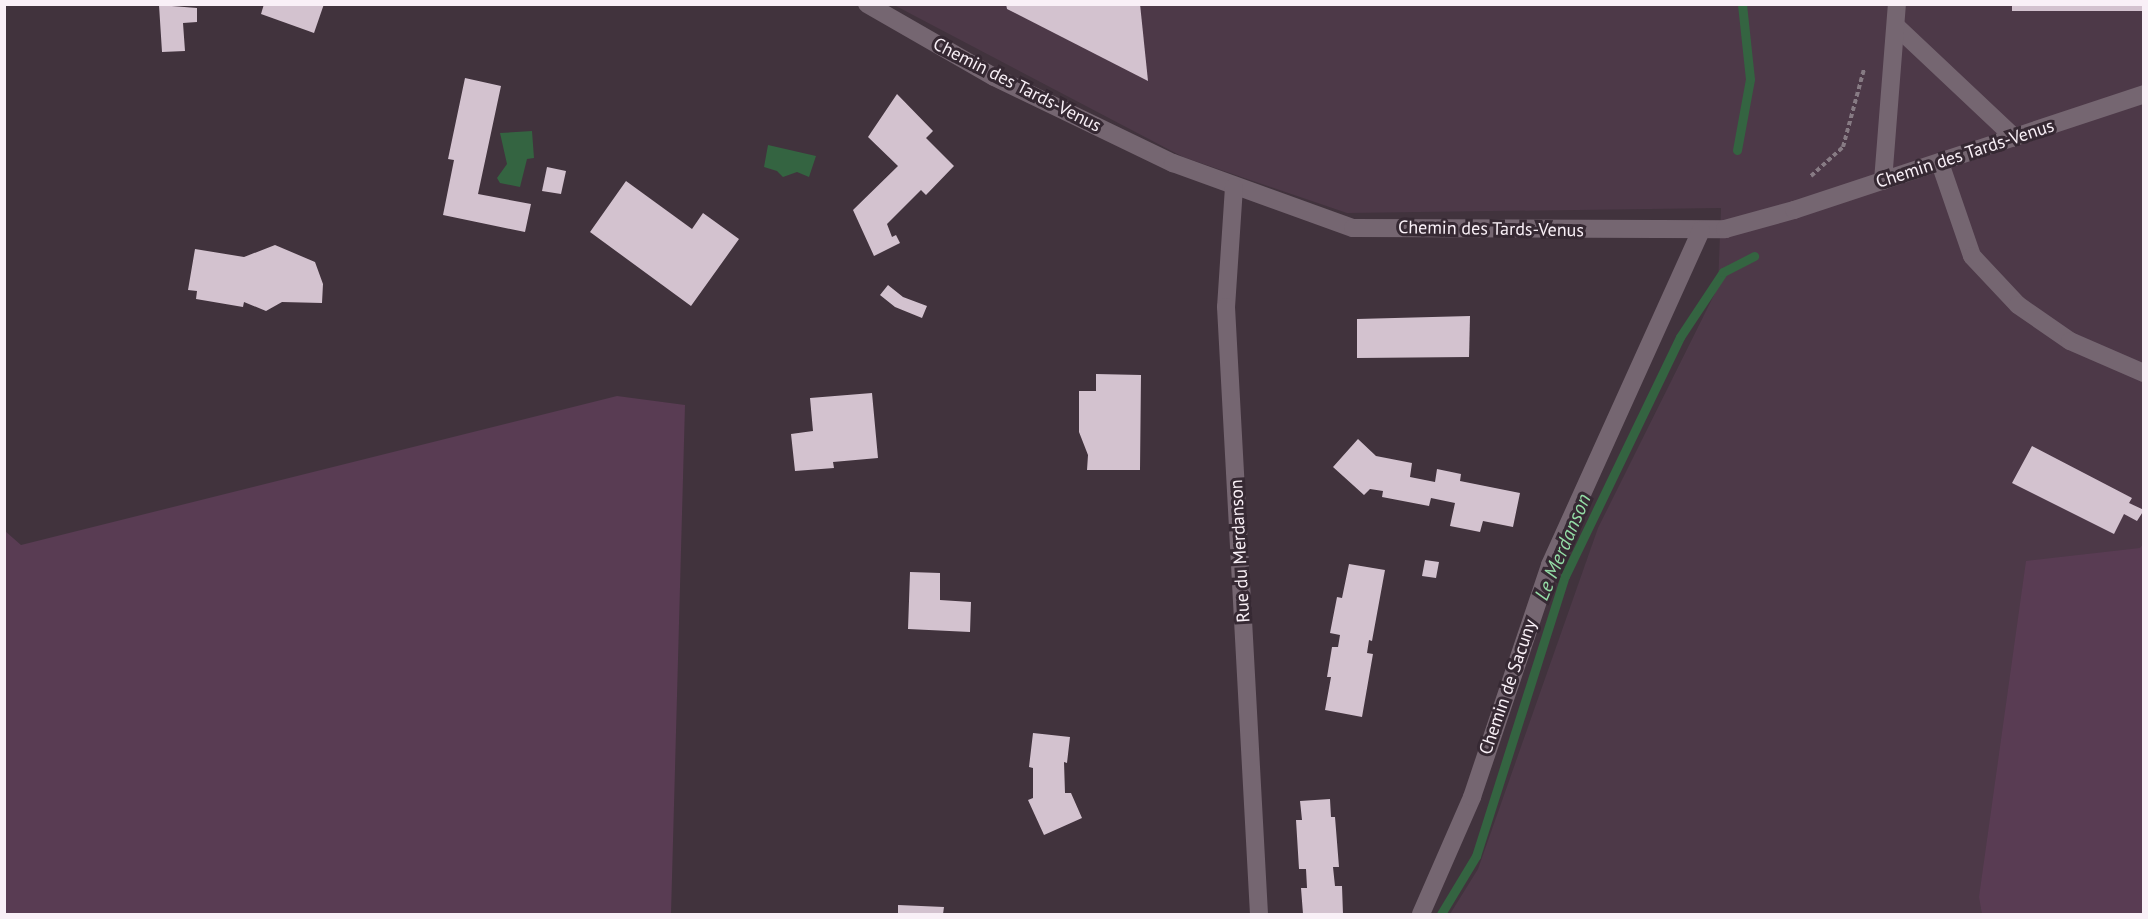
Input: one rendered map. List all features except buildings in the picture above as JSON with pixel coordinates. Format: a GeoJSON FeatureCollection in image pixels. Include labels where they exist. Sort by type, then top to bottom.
{"type":"FeatureCollection","features":[{"type":"Feature","properties":{"kind":"street","name":"Chemin des Tards-Venus"},"geometry":{"type":"LineString","coordinates":[[867,4],[994,77],[1173,163],[1234,187],[1353,228],[1701,231],[1725,229],[1757,222],[2144,94]]}},
{"type":"Feature","properties":{"kind":"street"},"geometry":{"type":"LineString","coordinates":[[1883,181],[1897,4]]}},
{"type":"Feature","properties":{"kind":"street"},"geometry":{"type":"LineString","coordinates":[[1896,26],[2015,138]]}},
{"type":"Feature","properties":{"kind":"street"},"geometry":{"type":"LineString","coordinates":[[1940,163],[1972,256],[2018,305],[2070,341],[2144,373]]}},
{"type":"Feature","properties":{"kind":"street","name":"Rue du Merdanson"},"geometry":{"type":"LineString","coordinates":[[1234,187],[1226,307],[1259,915]]}},
{"type":"Feature","properties":{"kind":"street","name":"Chemin de Sacuny"},"geometry":{"type":"LineString","coordinates":[[1421,915],[1472,797],[1550,565],[1701,231]]}},
{"type":"Feature","properties":{"kind":"path"},"geometry":{"type":"LineString","coordinates":[[1804,183],[1844,147],[1866,57]]}},
{"type":"Feature","properties":{"kind":"shaded area"},"geometry":{"type":"Polygon","coordinates":[[[894,5],[2143,5],[2143,914],[1450,914],[1478,869],[1598,528],[1718,287],[1721,208],[1347,213],[1183,157],[894,5]]]}},
{"type":"Feature","properties":{"kind":"shaded area"},"geometry":{"type":"Polygon","coordinates":[[[532,131],[534,158],[527,159],[520,187],[500,183],[497,178],[507,164],[500,133],[532,131]]]}},
{"type":"Feature","properties":{"kind":"shaded area"},"geometry":{"type":"Polygon","coordinates":[[[768,145],[816,156],[809,177],[797,172],[783,177],[777,171],[764,167],[768,145]]]}},
{"type":"Feature","properties":{"kind":"shaded area"},"geometry":{"type":"Polygon","coordinates":[[[617,396],[685,405],[671,914],[5,914],[5,531],[21,545],[617,396]]]}},
{"type":"Feature","properties":{"kind":"shaded area"},"geometry":{"type":"Polygon","coordinates":[[[2143,544],[2143,914],[1982,914],[1979,897],[2026,561],[2140,548],[2143,544]]]}},
{"type":"Feature","properties":{"kind":"waterway","name":"Le Merdanson"},"geometry":{"type":"LineString","coordinates":[[1737,150],[1750,79],[1742,4]]}},
{"type":"Feature","properties":{"kind":"waterway","name":"Le Merdanson"},"geometry":{"type":"LineString","coordinates":[[1441,914],[1476,856],[1565,576],[1680,337],[1723,272],[1754,256]]}}]}
